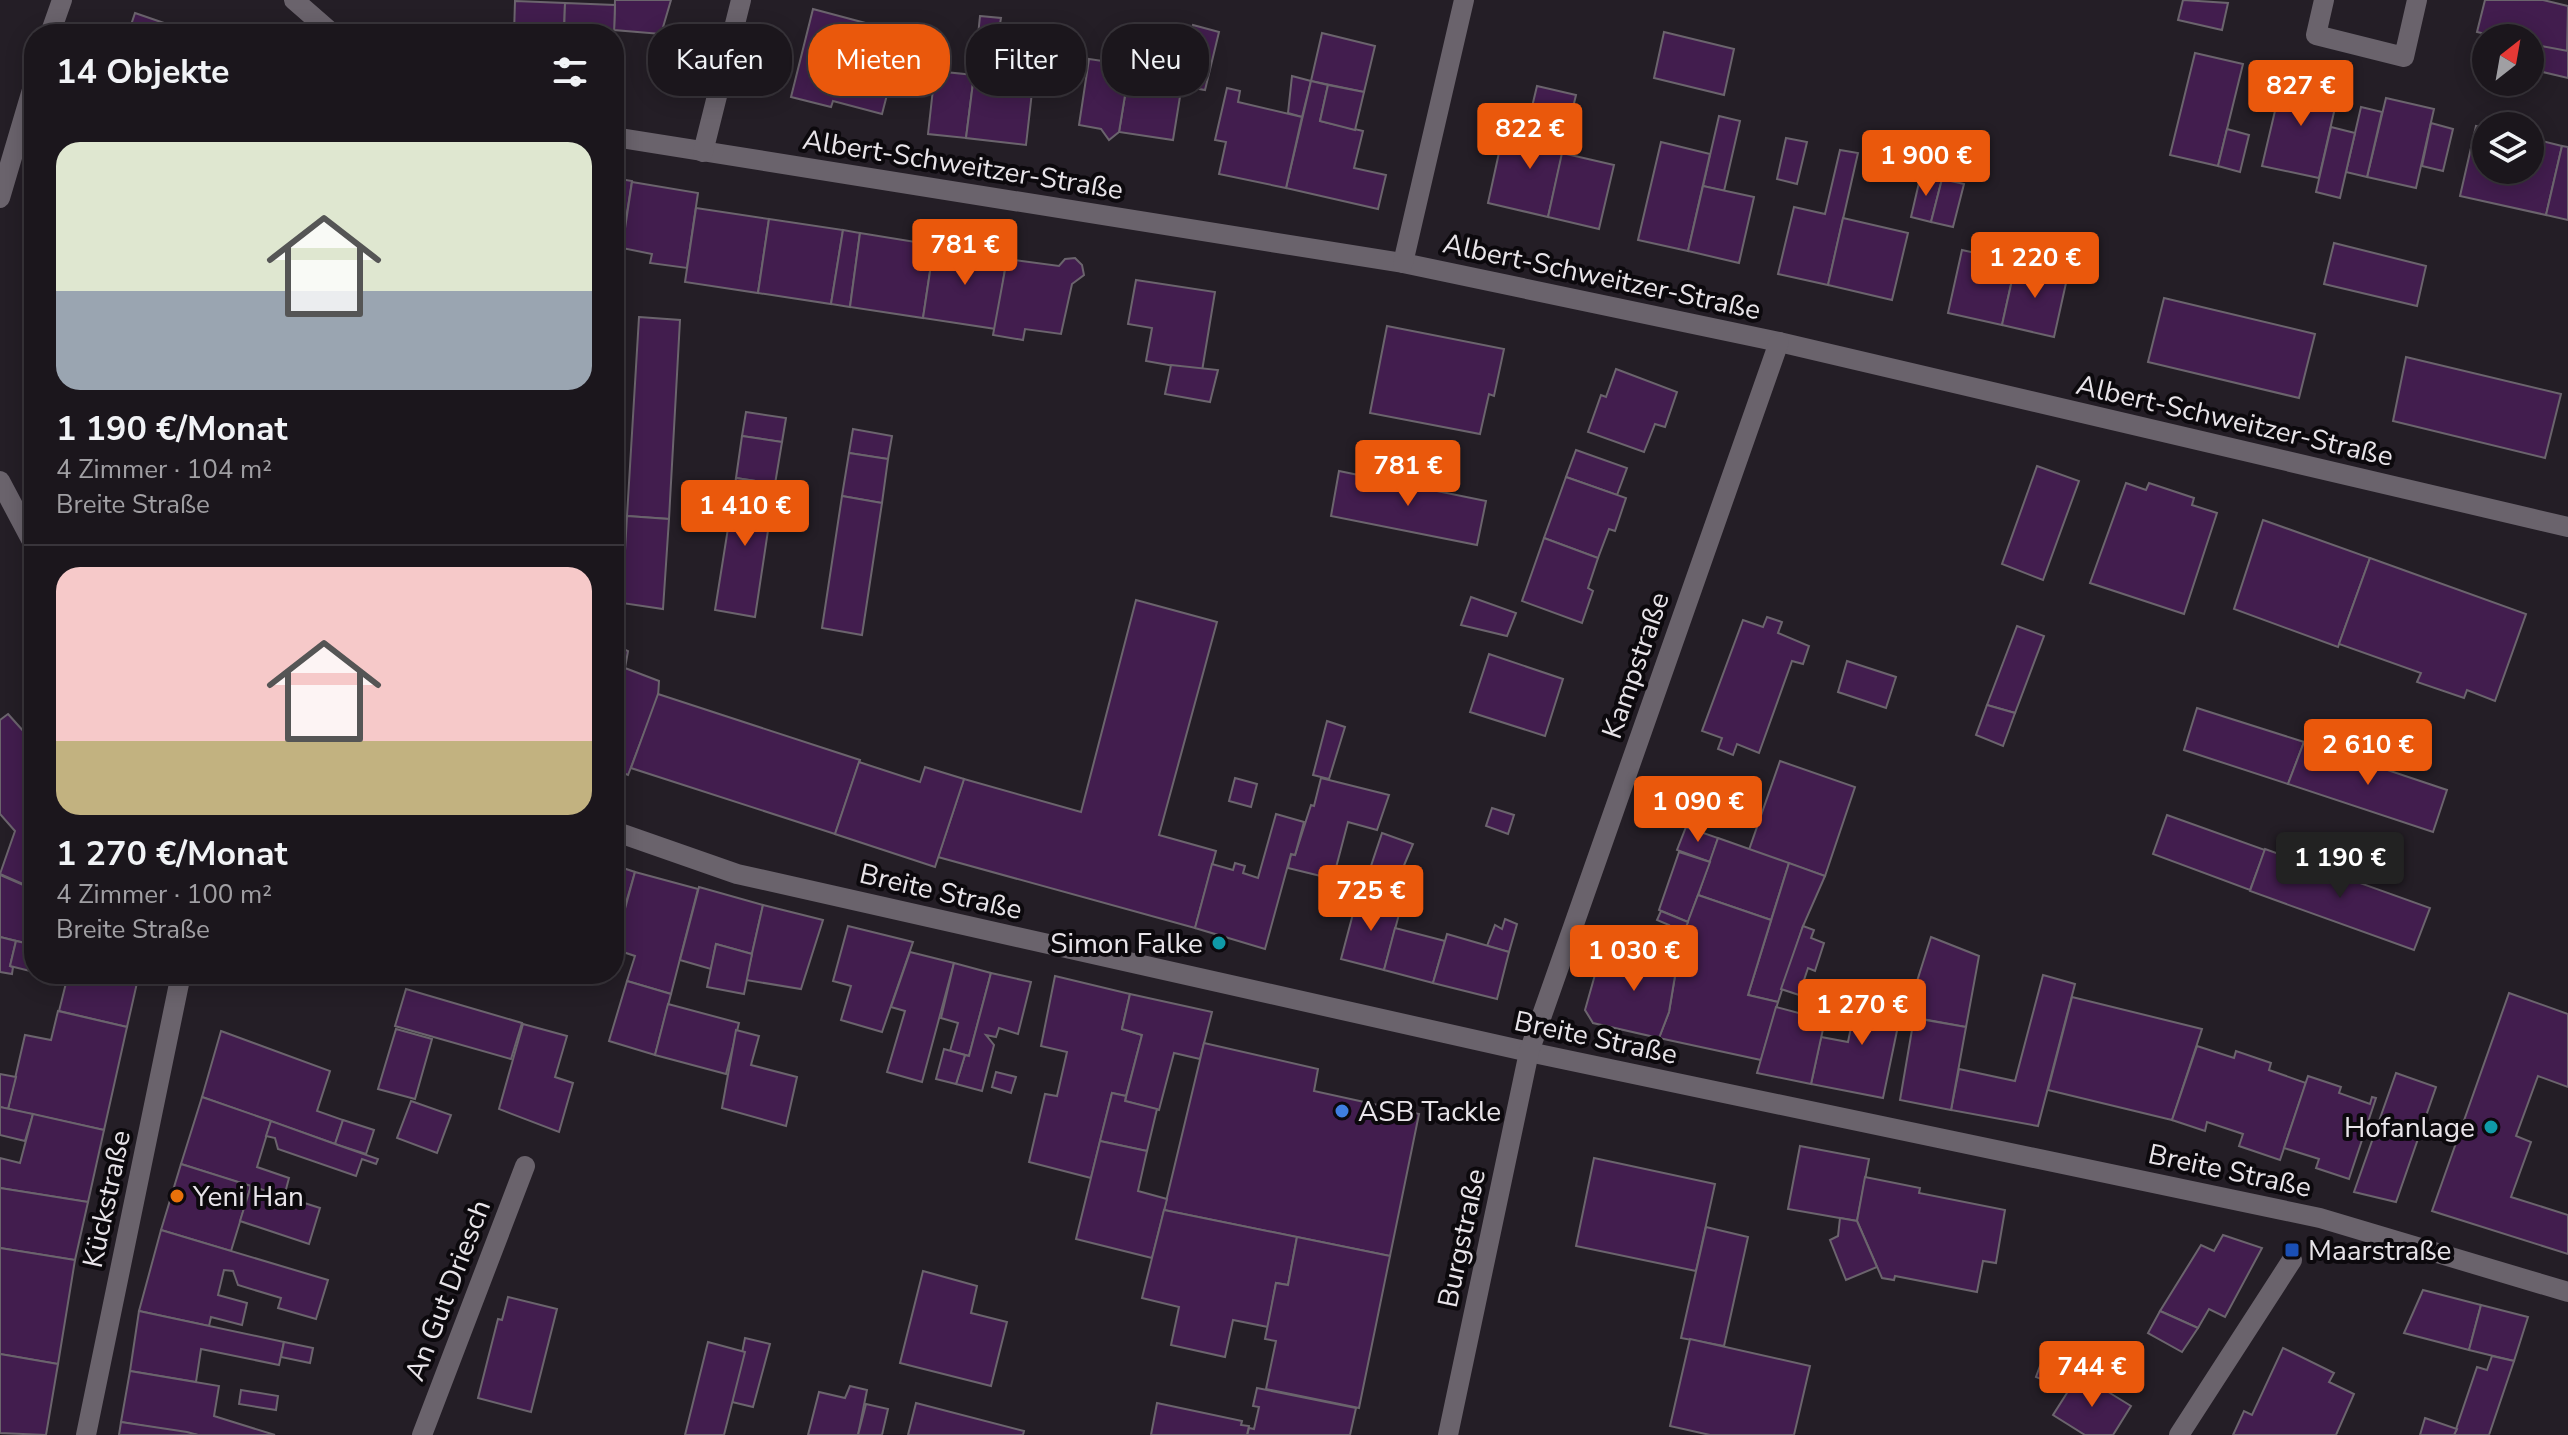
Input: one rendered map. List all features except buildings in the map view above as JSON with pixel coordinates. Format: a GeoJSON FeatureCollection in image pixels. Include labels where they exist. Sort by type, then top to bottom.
{"type":"FeatureCollection","features":[{"type":"Feature","properties":{"kind":"street"},"geometry":{"type":"LineString","coordinates":[[54,24],[62,0]]}},
{"type":"Feature","properties":{"kind":"street"},"geometry":{"type":"LineString","coordinates":[[294,0],[322,24]]}},
{"type":"Feature","properties":{"kind":"street"},"geometry":{"type":"LineString","coordinates":[[703,152],[741,0]]}},
{"type":"Feature","properties":{"kind":"street"},"geometry":{"type":"LineString","coordinates":[[1403,263],[1464,0]]}},
{"type":"Feature","properties":{"kind":"street"},"geometry":{"type":"LineString","coordinates":[[2324,0],[2316,35],[2404,57],[2417,0]]}},
{"type":"Feature","properties":{"kind":"street"},"geometry":{"type":"LineString","coordinates":[[0,198],[24,117]]}},
{"type":"Feature","properties":{"kind":"street","name":"Albert-Schweitzer-Straße"},"geometry":{"type":"LineString","coordinates":[[624,139],[1403,263],[1779,342],[2568,527]]}},
{"type":"Feature","properties":{"kind":"street","name":"Kampstraße"},"geometry":{"type":"LineString","coordinates":[[1529,1052],[1779,342]]}},
{"type":"Feature","properties":{"kind":"street"},"geometry":{"type":"LineString","coordinates":[[0,481],[24,526]]}},
{"type":"Feature","properties":{"kind":"street","name":"Breite Straße"},"geometry":{"type":"LineString","coordinates":[[624,834],[737,874],[1529,1052],[2310,1215],[2568,1292]]}},
{"type":"Feature","properties":{"kind":"street","name":"Kückstraße"},"geometry":{"type":"LineString","coordinates":[[86,1435],[179,984]]}},
{"type":"Feature","properties":{"kind":"street","name":"Burgstraße"},"geometry":{"type":"LineString","coordinates":[[1448,1435],[1529,1052]]}},
{"type":"Feature","properties":{"kind":"street","name":"An Gut Driesch"},"geometry":{"type":"LineString","coordinates":[[422,1435],[525,1166]]}},
{"type":"Feature","properties":{"kind":"street"},"geometry":{"type":"LineString","coordinates":[[2179,1435],[2292,1260]]}},
{"type":"Feature","properties":{"kind":"place","name":"Simon Falke"},"geometry":{"type":"Point","coordinates":[1219,943]}},
{"type":"Feature","properties":{"kind":"place","name":"ASB Tackle"},"geometry":{"type":"Point","coordinates":[1342,1111]}},
{"type":"Feature","properties":{"kind":"place","name":"Hofanlage"},"geometry":{"type":"Point","coordinates":[2491,1127]}},
{"type":"Feature","properties":{"kind":"place","name":"Yeni Han"},"geometry":{"type":"Point","coordinates":[177,1196]}},
{"type":"Feature","properties":{"kind":"place","name":"Maarstraße"},"geometry":{"type":"Point","coordinates":[2292,1250]}}]}
